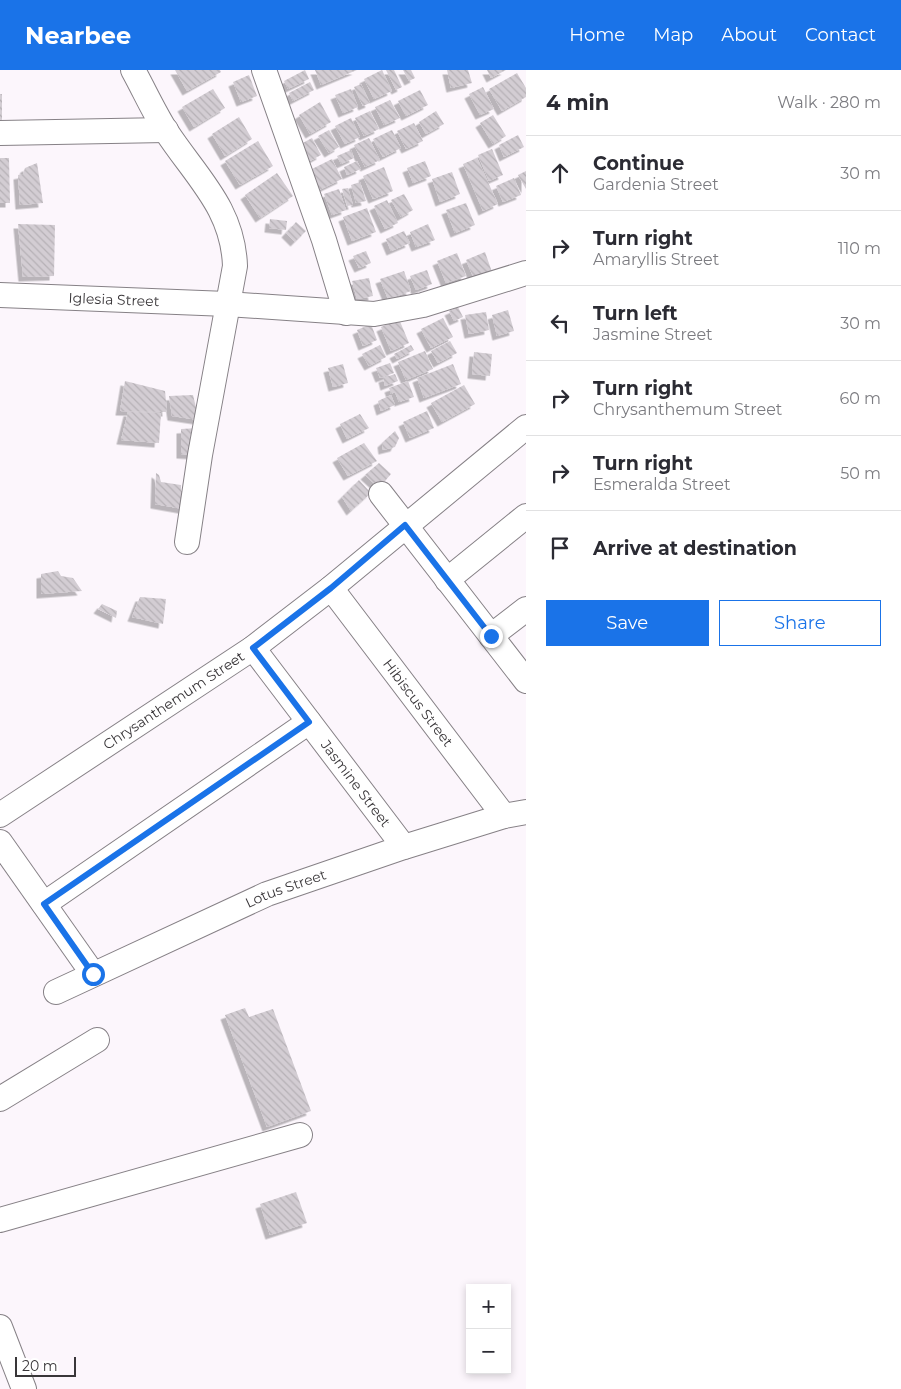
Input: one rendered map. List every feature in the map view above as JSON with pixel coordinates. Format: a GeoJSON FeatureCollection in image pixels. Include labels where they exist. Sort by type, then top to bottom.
{"type":"FeatureCollection","features":[{"type":"Feature","properties":{"kind":"street"},"geometry":{"type":"LineString","coordinates":[[133,70],[166,130],[216,199],[229,226],[234,246],[234,266],[200,455],[187,542]]}},
{"type":"Feature","properties":{"kind":"street"},"geometry":{"type":"LineString","coordinates":[[264,70],[324,240],[346,313]]}},
{"type":"Feature","properties":{"kind":"street"},"geometry":{"type":"LineString","coordinates":[[0,133],[166,130]]}},
{"type":"Feature","properties":{"kind":"street","name":"Iglesia Street"},"geometry":{"type":"LineString","coordinates":[[0,295],[227,304],[374,314],[404,310],[526,273]]}},
{"type":"Feature","properties":{"kind":"street","name":"Chrysanthemum Street"},"geometry":{"type":"LineString","coordinates":[[0,815],[253,648],[331,588],[526,426]]}},
{"type":"Feature","properties":{"kind":"street"},"geometry":{"type":"LineString","coordinates":[[382,494],[526,681]]}},
{"type":"Feature","properties":{"kind":"street"},"geometry":{"type":"LineString","coordinates":[[447,580],[526,516]]}},
{"type":"Feature","properties":{"kind":"street","name":"Hibiscus Street"},"geometry":{"type":"LineString","coordinates":[[331,588],[515,814]]}},
{"type":"Feature","properties":{"kind":"street"},"geometry":{"type":"LineString","coordinates":[[491,636],[526,609]]}},
{"type":"Feature","properties":{"kind":"street","name":"Jasmine Street"},"geometry":{"type":"LineString","coordinates":[[253,648],[404,846]]}},
{"type":"Feature","properties":{"kind":"street"},"geometry":{"type":"LineString","coordinates":[[44,904],[309,722]]}},
{"type":"Feature","properties":{"kind":"street","name":"Lotus Street"},"geometry":{"type":"LineString","coordinates":[[56,992],[267,894],[404,846],[515,814]]}},
{"type":"Feature","properties":{"kind":"street"},"geometry":{"type":"LineString","coordinates":[[0,842],[93,974]]}},
{"type":"Feature","properties":{"kind":"street"},"geometry":{"type":"LineString","coordinates":[[0,1099],[97,1040]]}},
{"type":"Feature","properties":{"kind":"street"},"geometry":{"type":"LineString","coordinates":[[0,1220],[300,1135]]}},
{"type":"Feature","properties":{"kind":"street"},"geometry":{"type":"LineString","coordinates":[[0,1327],[24,1389]]}},
{"type":"Feature","properties":{"kind":"building"},"geometry":{"type":"Polygon","coordinates":[[[175,70],[220,70],[221,72],[187,91],[175,70]]]}},
{"type":"Feature","properties":{"kind":"building"},"geometry":{"type":"Polygon","coordinates":[[[305,70],[309,79],[288,89],[284,81],[305,70]]]}},
{"type":"Feature","properties":{"kind":"building"},"geometry":{"type":"Polygon","coordinates":[[[315,70],[357,70],[321,85],[315,70]]]}},
{"type":"Feature","properties":{"kind":"building"},"geometry":{"type":"Polygon","coordinates":[[[382,70],[392,91],[374,99],[364,79],[382,70]]]}},
{"type":"Feature","properties":{"kind":"building"},"geometry":{"type":"Polygon","coordinates":[[[386,70],[394,70],[402,87],[396,90],[386,70]]]}},
{"type":"Feature","properties":{"kind":"building"},"geometry":{"type":"Polygon","coordinates":[[[403,70],[411,70],[415,78],[409,81],[403,70]]]}},
{"type":"Feature","properties":{"kind":"building"},"geometry":{"type":"Polygon","coordinates":[[[447,70],[468,70],[472,83],[451,88],[447,70]]]}},
{"type":"Feature","properties":{"kind":"building"},"geometry":{"type":"Polygon","coordinates":[[[487,70],[506,70],[491,78],[487,70]]]}},
{"type":"Feature","properties":{"kind":"building"},"geometry":{"type":"Polygon","coordinates":[[[517,73],[526,88],[526,97],[502,111],[489,89],[517,73]]]}},
{"type":"Feature","properties":{"kind":"building"},"geometry":{"type":"Polygon","coordinates":[[[249,75],[257,96],[241,102],[233,82],[249,75]]]}},
{"type":"Feature","properties":{"kind":"building"},"geometry":{"type":"Polygon","coordinates":[[[310,82],[314,90],[293,101],[289,93],[310,82]]]}},
{"type":"Feature","properties":{"kind":"building"},"geometry":{"type":"Polygon","coordinates":[[[361,84],[370,103],[363,106],[354,87],[361,84]]]}},
{"type":"Feature","properties":{"kind":"building"},"geometry":{"type":"Polygon","coordinates":[[[483,87],[494,109],[480,115],[469,94],[483,87]]]}},
{"type":"Feature","properties":{"kind":"building"},"geometry":{"type":"Polygon","coordinates":[[[213,89],[225,108],[194,127],[182,107],[213,89]]]}},
{"type":"Feature","properties":{"kind":"building"},"geometry":{"type":"Polygon","coordinates":[[[351,89],[358,107],[343,113],[335,95],[351,89]]]}},
{"type":"Feature","properties":{"kind":"building"},"geometry":{"type":"Polygon","coordinates":[[[420,90],[428,105],[406,116],[398,101],[420,90]]]}},
{"type":"Feature","properties":{"kind":"building"},"geometry":{"type":"Polygon","coordinates":[[[0,94],[2,94],[2,127],[0,127],[0,94]]]}},
{"type":"Feature","properties":{"kind":"building"},"geometry":{"type":"Polygon","coordinates":[[[390,100],[400,118],[384,125],[375,107],[390,100]]]}},
{"type":"Feature","properties":{"kind":"building"},"geometry":{"type":"Polygon","coordinates":[[[320,102],[331,122],[310,134],[299,115],[320,102]]]}},
{"type":"Feature","properties":{"kind":"building"},"geometry":{"type":"Polygon","coordinates":[[[370,111],[379,129],[364,136],[355,118],[370,111]]]}},
{"type":"Feature","properties":{"kind":"building"},"geometry":{"type":"Polygon","coordinates":[[[436,111],[444,124],[426,134],[419,122],[436,111]]]}},
{"type":"Feature","properties":{"kind":"building"},"geometry":{"type":"Polygon","coordinates":[[[493,115],[506,136],[493,144],[480,123],[493,115]]]}},
{"type":"Feature","properties":{"kind":"building"},"geometry":{"type":"Polygon","coordinates":[[[239,117],[252,139],[225,156],[212,134],[239,117]]]}},
{"type":"Feature","properties":{"kind":"building"},"geometry":{"type":"Polygon","coordinates":[[[351,118],[360,137],[345,144],[335,126],[351,118]]]}},
{"type":"Feature","properties":{"kind":"building"},"geometry":{"type":"Polygon","coordinates":[[[414,123],[423,141],[406,149],[397,131],[414,123]]]}},
{"type":"Feature","properties":{"kind":"building"},"geometry":{"type":"Polygon","coordinates":[[[329,130],[339,147],[329,153],[318,136],[329,130]]]}},
{"type":"Feature","properties":{"kind":"building"},"geometry":{"type":"Polygon","coordinates":[[[392,130],[401,148],[383,157],[373,139],[392,130]]]}},
{"type":"Feature","properties":{"kind":"building"},"geometry":{"type":"Polygon","coordinates":[[[518,135],[524,147],[504,157],[499,145],[518,135]]]}},
{"type":"Feature","properties":{"kind":"building"},"geometry":{"type":"Polygon","coordinates":[[[312,138],[321,155],[308,162],[299,145],[312,138]]]}},
{"type":"Feature","properties":{"kind":"building"},"geometry":{"type":"Polygon","coordinates":[[[369,138],[380,160],[365,167],[354,145],[369,138]]]}},
{"type":"Feature","properties":{"kind":"building"},"geometry":{"type":"Polygon","coordinates":[[[258,141],[273,166],[240,185],[225,161],[258,141]]]}},
{"type":"Feature","properties":{"kind":"building"},"geometry":{"type":"Polygon","coordinates":[[[492,149],[503,175],[489,181],[478,155],[492,149]]]}},
{"type":"Feature","properties":{"kind":"building"},"geometry":{"type":"Polygon","coordinates":[[[351,150],[354,158],[341,164],[337,156],[351,150]]]}},
{"type":"Feature","properties":{"kind":"building"},"geometry":{"type":"Polygon","coordinates":[[[0,158],[9,158],[10,203],[0,203],[0,158]]]}},
{"type":"Feature","properties":{"kind":"building"},"geometry":{"type":"Polygon","coordinates":[[[477,158],[498,204],[483,211],[463,164],[477,158]]]}},
{"type":"Feature","properties":{"kind":"building"},"geometry":{"type":"Polygon","coordinates":[[[332,159],[342,179],[315,192],[306,172],[332,159]]]}},
{"type":"Feature","properties":{"kind":"building"},"geometry":{"type":"Polygon","coordinates":[[[357,161],[361,169],[347,175],[344,167],[357,161]]]}},
{"type":"Feature","properties":{"kind":"building"},"geometry":{"type":"Polygon","coordinates":[[[425,161],[431,176],[413,183],[407,168],[425,161]]]}},
{"type":"Feature","properties":{"kind":"building"},"geometry":{"type":"Polygon","coordinates":[[[37,163],[43,203],[20,205],[18,175],[23,174],[25,168],[37,163]]]}},
{"type":"Feature","properties":{"kind":"building"},"geometry":{"type":"Polygon","coordinates":[[[384,167],[393,191],[373,199],[363,176],[384,167]]]}},
{"type":"Feature","properties":{"kind":"building"},"geometry":{"type":"Polygon","coordinates":[[[526,171],[526,189],[518,175],[526,171]]]}},
{"type":"Feature","properties":{"kind":"building"},"geometry":{"type":"Polygon","coordinates":[[[452,172],[460,194],[440,202],[432,179],[452,172]]]}},
{"type":"Feature","properties":{"kind":"building"},"geometry":{"type":"Polygon","coordinates":[[[277,173],[293,196],[260,218],[245,195],[277,173]]]}},
{"type":"Feature","properties":{"kind":"building"},"geometry":{"type":"Polygon","coordinates":[[[514,178],[521,195],[503,202],[496,186],[514,178]]]}},
{"type":"Feature","properties":{"kind":"building"},"geometry":{"type":"Polygon","coordinates":[[[360,182],[366,201],[356,203],[351,185],[360,182]]]}},
{"type":"Feature","properties":{"kind":"building"},"geometry":{"type":"Polygon","coordinates":[[[348,188],[353,205],[347,206],[342,189],[348,188]]]}},
{"type":"Feature","properties":{"kind":"building"},"geometry":{"type":"Polygon","coordinates":[[[339,189],[346,210],[332,215],[324,194],[339,189]]]}},
{"type":"Feature","properties":{"kind":"building"},"geometry":{"type":"Polygon","coordinates":[[[404,194],[413,210],[401,217],[391,200],[404,194]]]}},
{"type":"Feature","properties":{"kind":"building"},"geometry":{"type":"Polygon","coordinates":[[[387,200],[398,223],[385,229],[374,206],[387,200]]]}},
{"type":"Feature","properties":{"kind":"building"},"geometry":{"type":"Polygon","coordinates":[[[466,203],[475,225],[455,233],[446,210],[466,203]]]}},
{"type":"Feature","properties":{"kind":"building"},"geometry":{"type":"Polygon","coordinates":[[[367,208],[376,232],[352,241],[343,217],[367,208]]]}},
{"type":"Feature","properties":{"kind":"building"},"geometry":{"type":"Polygon","coordinates":[[[270,219],[287,221],[286,230],[269,228],[270,219]]]}},
{"type":"Feature","properties":{"kind":"building"},"geometry":{"type":"Polygon","coordinates":[[[296,222],[306,231],[295,242],[286,233],[296,222]]]}},
{"type":"Feature","properties":{"kind":"building"},"geometry":{"type":"Polygon","coordinates":[[[18,224],[55,225],[54,276],[23,277],[18,224]]]}},
{"type":"Feature","properties":{"kind":"building"},"geometry":{"type":"Polygon","coordinates":[[[428,224],[435,240],[416,247],[410,232],[428,224]]]}},
{"type":"Feature","properties":{"kind":"building"},"geometry":{"type":"Polygon","coordinates":[[[404,231],[410,243],[391,251],[386,239],[404,231]]]}},
{"type":"Feature","properties":{"kind":"building"},"geometry":{"type":"Polygon","coordinates":[[[366,251],[371,263],[359,268],[353,256],[366,251]]]}},
{"type":"Feature","properties":{"kind":"building"},"geometry":{"type":"Polygon","coordinates":[[[485,252],[492,272],[474,279],[466,260],[485,252]]]}},
{"type":"Feature","properties":{"kind":"building"},"geometry":{"type":"Polygon","coordinates":[[[457,253],[466,276],[446,283],[437,261],[457,253]]]}},
{"type":"Feature","properties":{"kind":"building"},"geometry":{"type":"Polygon","coordinates":[[[427,270],[432,284],[416,290],[410,276],[427,270]]]}},
{"type":"Feature","properties":{"kind":"building"},"geometry":{"type":"Polygon","coordinates":[[[404,271],[411,291],[388,299],[380,279],[404,271]]]}},
{"type":"Feature","properties":{"kind":"building"},"geometry":{"type":"Polygon","coordinates":[[[369,278],[373,296],[357,299],[352,281],[369,278]]]}},
{"type":"Feature","properties":{"kind":"building"},"geometry":{"type":"Polygon","coordinates":[[[458,307],[463,317],[454,321],[449,311],[458,307]]]}},
{"type":"Feature","properties":{"kind":"building"},"geometry":{"type":"Polygon","coordinates":[[[508,310],[514,331],[497,336],[492,315],[508,310]]]}},
{"type":"Feature","properties":{"kind":"building"},"geometry":{"type":"Polygon","coordinates":[[[486,312],[489,330],[469,334],[465,315],[486,312]]]}},
{"type":"Feature","properties":{"kind":"building"},"geometry":{"type":"Polygon","coordinates":[[[443,318],[453,337],[431,348],[421,329],[443,318]]]}},
{"type":"Feature","properties":{"kind":"building"},"geometry":{"type":"Polygon","coordinates":[[[399,319],[409,343],[391,351],[381,327],[399,319]]]}},
{"type":"Feature","properties":{"kind":"building"},"geometry":{"type":"Polygon","coordinates":[[[371,324],[377,340],[363,346],[357,330],[371,324]]]}},
{"type":"Feature","properties":{"kind":"building"},"geometry":{"type":"Polygon","coordinates":[[[450,341],[457,353],[438,363],[431,351],[450,341]]]}},
{"type":"Feature","properties":{"kind":"building"},"geometry":{"type":"Polygon","coordinates":[[[380,345],[386,357],[369,366],[362,354],[380,345]]]}},
{"type":"Feature","properties":{"kind":"building"},"geometry":{"type":"Polygon","coordinates":[[[411,345],[414,350],[397,359],[394,354],[411,345]]]}},
{"type":"Feature","properties":{"kind":"building"},"geometry":{"type":"Polygon","coordinates":[[[425,351],[433,369],[406,380],[398,362],[425,351]]]}},
{"type":"Feature","properties":{"kind":"building"},"geometry":{"type":"Polygon","coordinates":[[[474,352],[492,354],[490,376],[472,374],[474,352]]]}},
{"type":"Feature","properties":{"kind":"building"},"geometry":{"type":"Polygon","coordinates":[[[390,363],[394,373],[380,378],[376,368],[390,363]]]}},
{"type":"Feature","properties":{"kind":"building"},"geometry":{"type":"Polygon","coordinates":[[[343,364],[348,383],[333,387],[328,368],[343,364]]]}},
{"type":"Feature","properties":{"kind":"building"},"geometry":{"type":"Polygon","coordinates":[[[453,364],[461,384],[424,398],[417,378],[453,364]]]}},
{"type":"Feature","properties":{"kind":"building"},"geometry":{"type":"Polygon","coordinates":[[[395,374],[398,381],[385,386],[383,378],[395,374]]]}},
{"type":"Feature","properties":{"kind":"building"},"geometry":{"type":"Polygon","coordinates":[[[125,381],[165,391],[167,412],[120,411],[125,381]]]}},
{"type":"Feature","properties":{"kind":"building"},"geometry":{"type":"Polygon","coordinates":[[[408,381],[414,397],[399,402],[395,392],[391,394],[389,388],[408,381]]]}},
{"type":"Feature","properties":{"kind":"building"},"geometry":{"type":"Polygon","coordinates":[[[464,385],[475,404],[442,422],[431,403],[464,385]]]}},
{"type":"Feature","properties":{"kind":"building"},"geometry":{"type":"Polygon","coordinates":[[[193,395],[199,420],[172,416],[169,396],[193,395]]]}},
{"type":"Feature","properties":{"kind":"building"},"geometry":{"type":"Polygon","coordinates":[[[391,395],[395,405],[381,411],[378,401],[391,395]]]}},
{"type":"Feature","properties":{"kind":"building"},"geometry":{"type":"Polygon","coordinates":[[[427,411],[434,428],[410,438],[403,422],[427,411]]]}},
{"type":"Feature","properties":{"kind":"building"},"geometry":{"type":"Polygon","coordinates":[[[128,412],[161,413],[159,443],[121,440],[128,412]]]}},
{"type":"Feature","properties":{"kind":"building"},"geometry":{"type":"Polygon","coordinates":[[[360,414],[369,428],[347,439],[340,424],[360,414]]]}},
{"type":"Feature","properties":{"kind":"building"},"geometry":{"type":"Polygon","coordinates":[[[198,428],[197,455],[181,454],[181,429],[198,428]]]}},
{"type":"Feature","properties":{"kind":"building"},"geometry":{"type":"Polygon","coordinates":[[[395,431],[399,438],[395,447],[383,450],[382,443],[395,431]]]}},
{"type":"Feature","properties":{"kind":"building"},"geometry":{"type":"Polygon","coordinates":[[[364,443],[377,461],[348,476],[337,458],[364,443]]]}},
{"type":"Feature","properties":{"kind":"building"},"geometry":{"type":"Polygon","coordinates":[[[379,463],[391,474],[379,488],[365,475],[379,463]]]}},
{"type":"Feature","properties":{"kind":"building"},"geometry":{"type":"Polygon","coordinates":[[[156,473],[159,475],[161,482],[181,485],[181,491],[187,494],[183,509],[155,504],[156,473]]]}},
{"type":"Feature","properties":{"kind":"building"},"geometry":{"type":"Polygon","coordinates":[[[359,480],[371,493],[351,511],[342,497],[359,480]]]}},
{"type":"Feature","properties":{"kind":"building"},"geometry":{"type":"Polygon","coordinates":[[[58,571],[61,576],[73,578],[82,591],[41,594],[41,574],[58,571]]]}},
{"type":"Feature","properties":{"kind":"building"},"geometry":{"type":"Polygon","coordinates":[[[140,597],[166,599],[163,624],[132,617],[140,597]]]}},
{"type":"Feature","properties":{"kind":"building"},"geometry":{"type":"Polygon","coordinates":[[[102,604],[117,611],[116,618],[98,609],[102,604]]]}},
{"type":"Feature","properties":{"kind":"building"},"geometry":{"type":"Polygon","coordinates":[[[245,1008],[249,1017],[273,1009],[311,1111],[267,1127],[225,1015],[245,1008]]]}},
{"type":"Feature","properties":{"kind":"building"},"geometry":{"type":"Polygon","coordinates":[[[296,1192],[307,1223],[270,1235],[260,1204],[296,1192]]]}},
{"type":"Feature","properties":{"kind":"route"},"geometry":{"type":"LineString","coordinates":[[93,974],[44,904],[309,722],[253,648],[331,588],[405,525],[491,636]]}}]}
